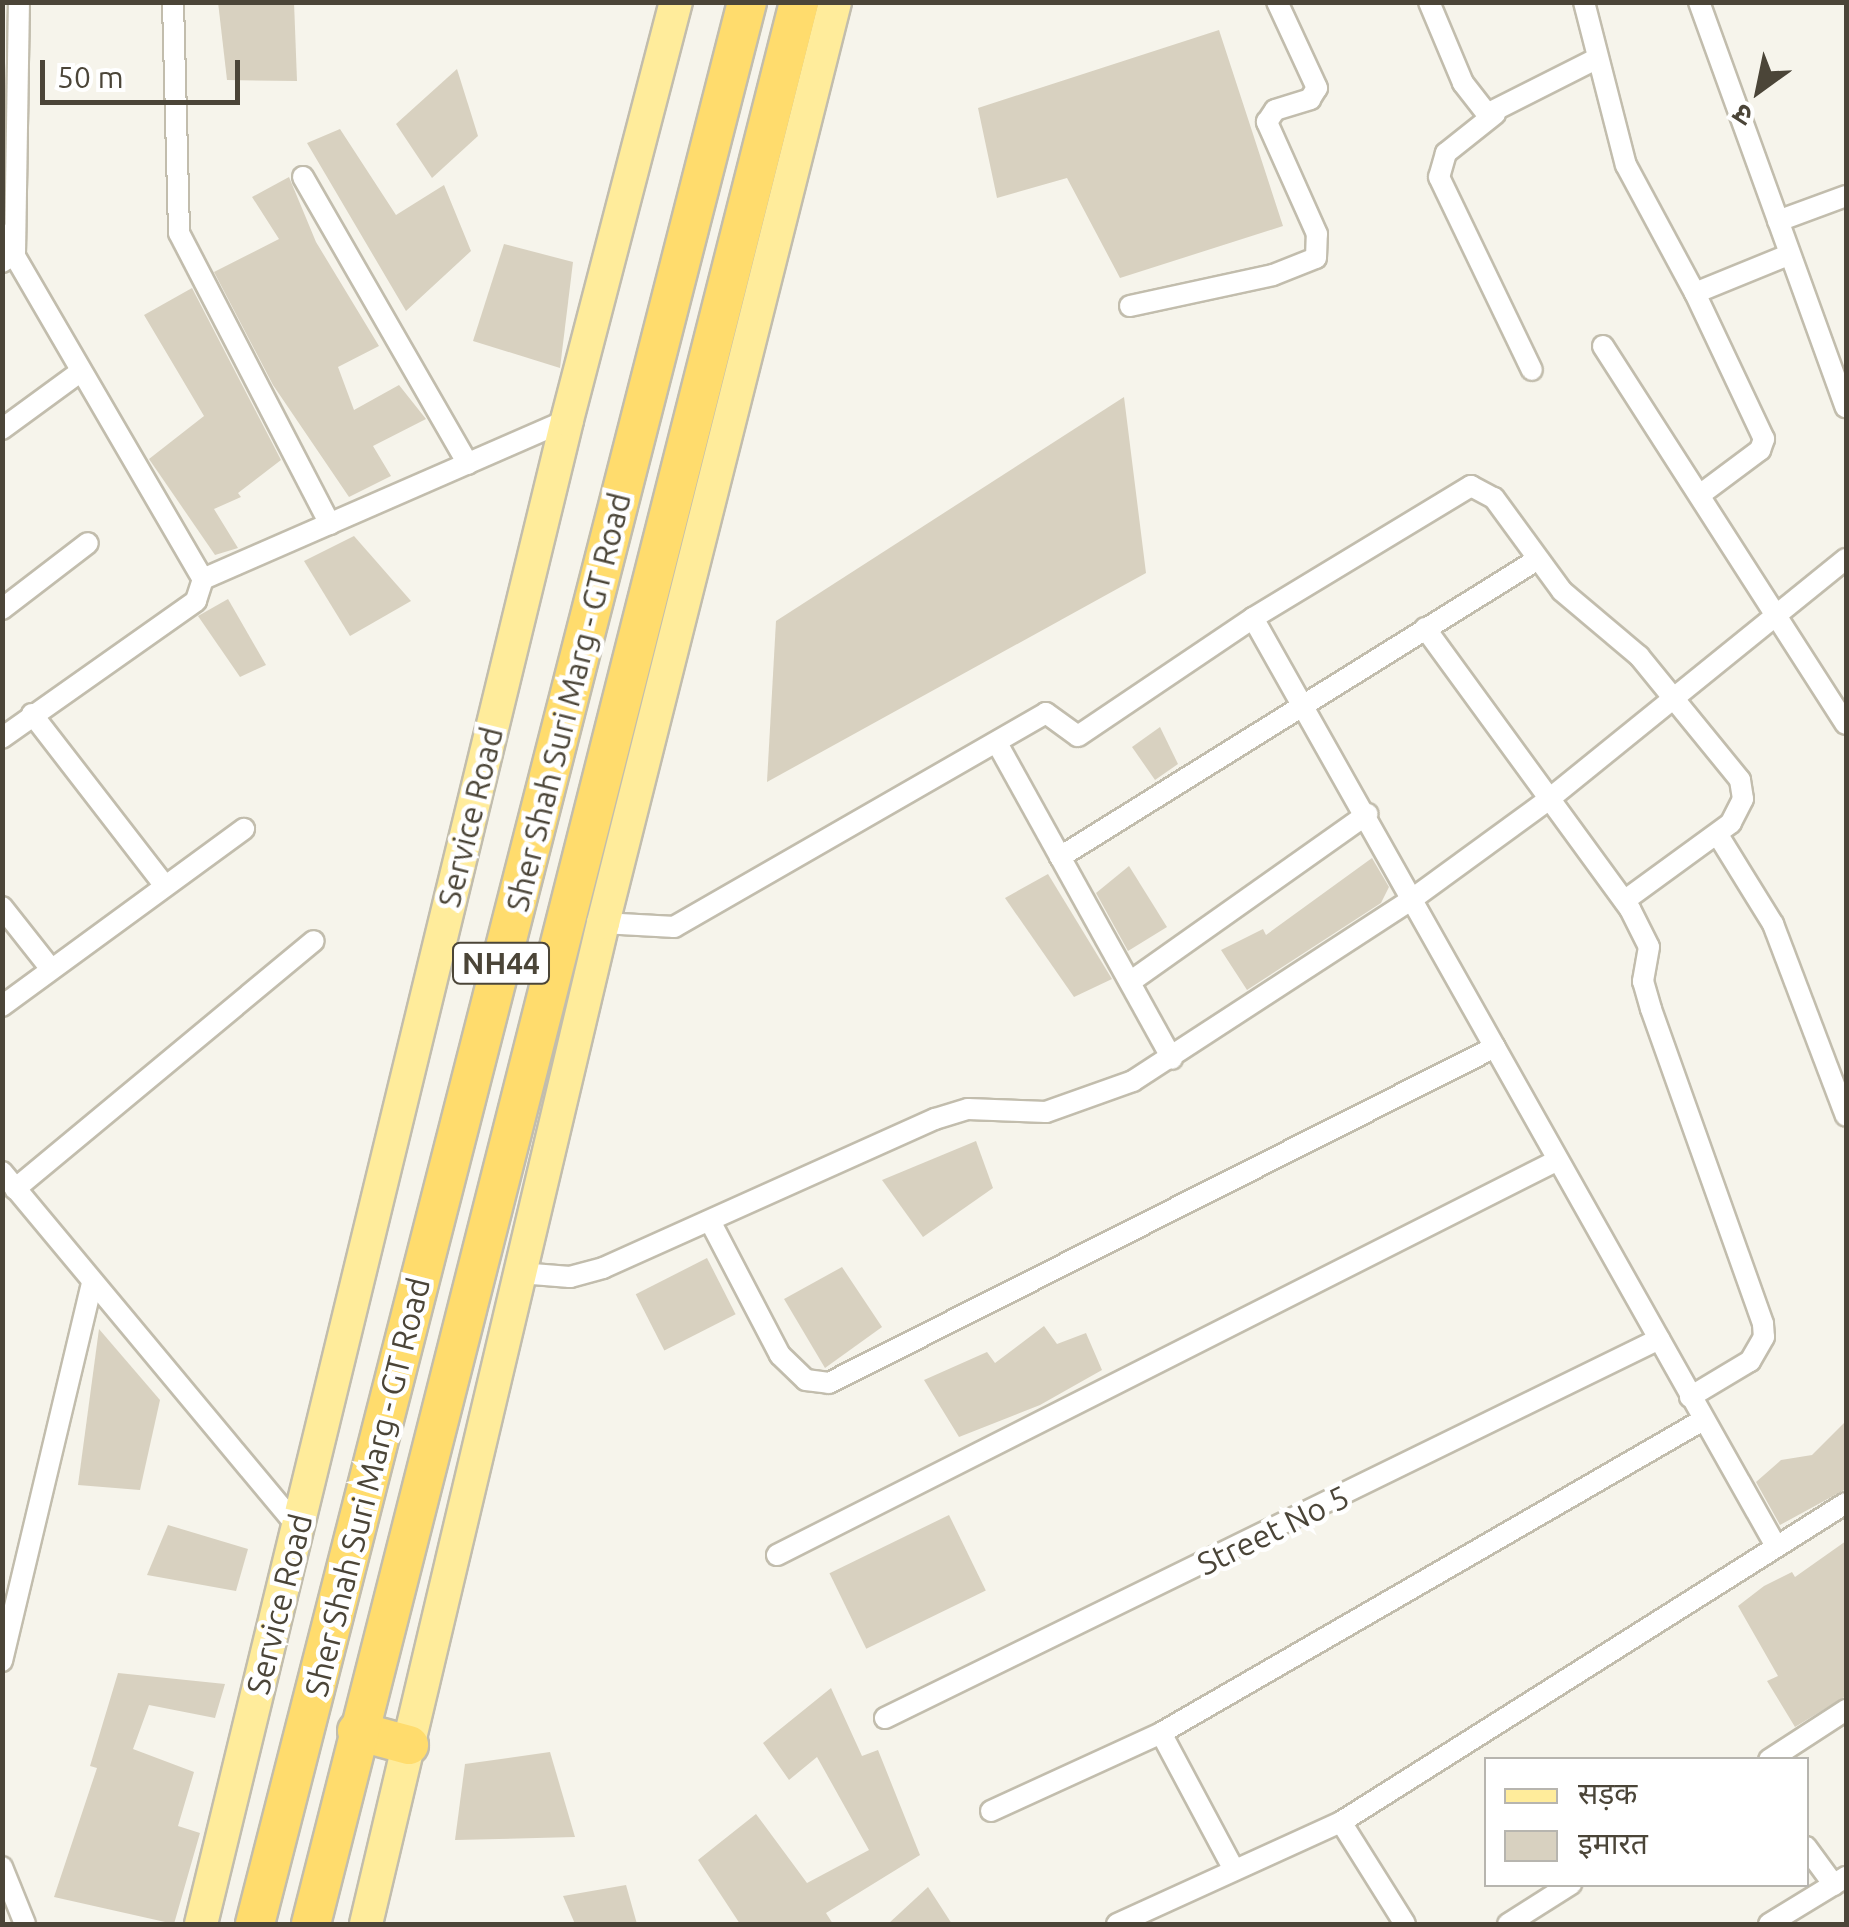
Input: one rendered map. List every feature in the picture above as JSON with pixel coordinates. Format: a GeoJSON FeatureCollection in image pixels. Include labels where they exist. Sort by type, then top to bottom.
{"type":"FeatureCollection","features":[{"type":"Feature","properties":{"kind":"highway","name":"Sher Shah Suri Marg - GT Road"},"geometry":{"type":"LineString","coordinates":[[255,1924],[746,2]]}},
{"type":"Feature","properties":{"kind":"highway","name":"Sher Shah Suri Marg - GT Road"},"geometry":{"type":"LineString","coordinates":[[357,1731],[799,2]]}},
{"type":"Feature","properties":{"kind":"highway"},"geometry":{"type":"LineString","coordinates":[[357,1731],[409,1745]]}},
{"type":"Feature","properties":{"kind":"highway","name":"NH44"},"geometry":{"type":"LineString","coordinates":[[311,1924],[357,1731]]}},
{"type":"Feature","properties":{"kind":"main road","name":"Service Road"},"geometry":{"type":"LineString","coordinates":[[201,1924],[567,420],[676,2]]}},
{"type":"Feature","properties":{"kind":"main road"},"geometry":{"type":"LineString","coordinates":[[366,1924],[604,923],[835,2]]}},
{"type":"Feature","properties":{"kind":"street"},"geometry":{"type":"LineString","coordinates":[[9,258],[20,2]]}},
{"type":"Feature","properties":{"kind":"street"},"geometry":{"type":"LineString","coordinates":[[173,2],[180,233],[330,524]]}},
{"type":"Feature","properties":{"kind":"street"},"geometry":{"type":"LineString","coordinates":[[1130,306],[1272,275],[1316,258],[1317,234],[1268,122],[1276,110],[1310,100],[1318,88],[1277,2]]}},
{"type":"Feature","properties":{"kind":"street"},"geometry":{"type":"LineString","coordinates":[[1429,2],[1463,82],[1480,110],[1495,114]]}},
{"type":"Feature","properties":{"kind":"street"},"geometry":{"type":"LineString","coordinates":[[1584,2],[1626,165],[1696,293],[1764,439],[1760,450],[1701,494]]}},
{"type":"Feature","properties":{"kind":"street"},"geometry":{"type":"LineString","coordinates":[[1699,2],[1846,407]]}},
{"type":"Feature","properties":{"kind":"street"},"geometry":{"type":"LineString","coordinates":[[1532,370],[1440,177],[1446,153],[1495,114],[1598,58]]}},
{"type":"Feature","properties":{"kind":"street"},"geometry":{"type":"LineString","coordinates":[[303,178],[468,464]]}},
{"type":"Feature","properties":{"kind":"street"},"geometry":{"type":"LineString","coordinates":[[1778,221],[1846,196]]}},
{"type":"Feature","properties":{"kind":"street"},"geometry":{"type":"LineString","coordinates":[[2,234],[9,258],[203,579],[196,601],[2,738]]}},
{"type":"Feature","properties":{"kind":"street"},"geometry":{"type":"LineString","coordinates":[[1696,293],[1788,255]]}},
{"type":"Feature","properties":{"kind":"street"},"geometry":{"type":"LineString","coordinates":[[1603,346],[1778,612],[1846,724]]}},
{"type":"Feature","properties":{"kind":"street"},"geometry":{"type":"LineString","coordinates":[[2,430],[80,372]]}},
{"type":"Feature","properties":{"kind":"street"},"geometry":{"type":"LineString","coordinates":[[203,579],[567,420]]}},
{"type":"Feature","properties":{"kind":"street"},"geometry":{"type":"LineString","coordinates":[[604,923],[674,927],[1049,712],[1078,736],[1253,618],[1471,486],[1494,498],[1535,562],[1639,656],[1740,780],[1740,810],[1718,835],[1624,901]]}},
{"type":"Feature","properties":{"kind":"street"},"geometry":{"type":"LineString","coordinates":[[2,609],[88,543]]}},
{"type":"Feature","properties":{"kind":"street"},"geometry":{"type":"LineString","coordinates":[[520,1273],[558,1278],[603,1268],[935,1119],[968,1110],[1026,1113],[1070,1106],[1172,1059],[1415,897],[1548,800],[1846,559]]}},
{"type":"Feature","properties":{"kind":"street"},"geometry":{"type":"LineString","coordinates":[[1060,857],[1535,562]]}},
{"type":"Feature","properties":{"kind":"street"},"geometry":{"type":"LineString","coordinates":[[1253,618],[1415,897],[1702,1420],[1776,1546]]}},
{"type":"Feature","properties":{"kind":"street"},"geometry":{"type":"LineString","coordinates":[[1424,628],[1624,901],[1649,946],[1643,981],[1651,1009],[1763,1324],[1764,1337],[1750,1361],[1690,1397]]}},
{"type":"Feature","properties":{"kind":"street"},"geometry":{"type":"LineString","coordinates":[[32,714],[165,886]]}},
{"type":"Feature","properties":{"kind":"street"},"geometry":{"type":"LineString","coordinates":[[997,743],[1172,1059]]}},
{"type":"Feature","properties":{"kind":"street"},"geometry":{"type":"LineString","coordinates":[[1130,982],[1367,814]]}},
{"type":"Feature","properties":{"kind":"street"},"geometry":{"type":"LineString","coordinates":[[2,1006],[244,829]]}},
{"type":"Feature","properties":{"kind":"street"},"geometry":{"type":"LineString","coordinates":[[1718,835],[1773,924],[1846,1116]]}},
{"type":"Feature","properties":{"kind":"street"},"geometry":{"type":"LineString","coordinates":[[2,908],[51,969]]}},
{"type":"Feature","properties":{"kind":"street"},"geometry":{"type":"LineString","coordinates":[[297,1526],[9,1180],[314,941]]}},
{"type":"Feature","properties":{"kind":"street"},"geometry":{"type":"LineString","coordinates":[[710,1222],[780,1355],[806,1380],[829,1383],[1495,1047]]}},
{"type":"Feature","properties":{"kind":"street"},"geometry":{"type":"LineString","coordinates":[[777,1555],[1558,1160]]}},
{"type":"Feature","properties":{"kind":"street"},"geometry":{"type":"LineString","coordinates":[[2,1662],[92,1283]]}},
{"type":"Feature","properties":{"kind":"street","name":"Street No 5"},"geometry":{"type":"LineString","coordinates":[[886,1718],[1659,1338]]}},
{"type":"Feature","properties":{"kind":"street"},"geometry":{"type":"LineString","coordinates":[[992,1812],[1161,1733],[1702,1420]]}},
{"type":"Feature","properties":{"kind":"street"},"geometry":{"type":"LineString","coordinates":[[1117,1924],[1342,1822],[1846,1503]]}},
{"type":"Feature","properties":{"kind":"street"},"geometry":{"type":"LineString","coordinates":[[1774,1757],[1846,1710]]}},
{"type":"Feature","properties":{"kind":"street"},"geometry":{"type":"LineString","coordinates":[[1161,1733],[1234,1870]]}},
{"type":"Feature","properties":{"kind":"street"},"geometry":{"type":"LineString","coordinates":[[1342,1822],[1406,1924]]}},
{"type":"Feature","properties":{"kind":"street"},"geometry":{"type":"LineString","coordinates":[[1769,1924],[1840,1881],[1809,1850]]}},
{"type":"Feature","properties":{"kind":"street"},"geometry":{"type":"LineString","coordinates":[[2,1867],[25,1924]]}},
{"type":"Feature","properties":{"kind":"street"},"geometry":{"type":"LineString","coordinates":[[1508,1924],[1566,1887]]}},
{"type":"Feature","properties":{"kind":"building"},"geometry":{"type":"Polygon","coordinates":[[[218,2],[294,2],[297,81],[227,80],[218,2]]]}},
{"type":"Feature","properties":{"kind":"building"},"geometry":{"type":"Polygon","coordinates":[[[1219,30],[1283,226],[1120,278],[1067,178],[997,198],[978,108],[1219,30]]]}},
{"type":"Feature","properties":{"kind":"building"},"geometry":{"type":"Polygon","coordinates":[[[457,69],[478,136],[432,178],[396,124],[457,69]]]}},
{"type":"Feature","properties":{"kind":"building"},"geometry":{"type":"Polygon","coordinates":[[[340,129],[396,215],[444,185],[471,251],[406,311],[307,143],[340,129]]]}},
{"type":"Feature","properties":{"kind":"building"},"geometry":{"type":"Polygon","coordinates":[[[289,177],[316,242],[379,346],[338,367],[354,410],[399,385],[426,419],[373,446],[391,476],[349,497],[273,385],[214,272],[279,239],[252,197],[289,177]]]}},
{"type":"Feature","properties":{"kind":"building"},"geometry":{"type":"Polygon","coordinates":[[[504,244],[573,262],[560,368],[473,341],[504,244]]]}},
{"type":"Feature","properties":{"kind":"building"},"geometry":{"type":"Polygon","coordinates":[[[192,288],[281,460],[238,493],[241,497],[214,509],[238,548],[215,555],[149,459],[204,416],[144,315],[192,288]]]}},
{"type":"Feature","properties":{"kind":"building"},"geometry":{"type":"Polygon","coordinates":[[[1124,397],[1146,573],[767,782],[776,621],[1124,397]]]}},
{"type":"Feature","properties":{"kind":"building"},"geometry":{"type":"Polygon","coordinates":[[[354,536],[411,601],[350,636],[304,561],[354,536]]]}},
{"type":"Feature","properties":{"kind":"building"},"geometry":{"type":"Polygon","coordinates":[[[228,599],[266,665],[240,677],[198,616],[228,599]]]}},
{"type":"Feature","properties":{"kind":"building"},"geometry":{"type":"Polygon","coordinates":[[[1160,727],[1178,764],[1155,780],[1132,747],[1160,727]]]}},
{"type":"Feature","properties":{"kind":"building"},"geometry":{"type":"Polygon","coordinates":[[[1372,858],[1389,887],[1381,903],[1247,990],[1221,950],[1263,929],[1266,935],[1372,858]]]}},
{"type":"Feature","properties":{"kind":"building"},"geometry":{"type":"Polygon","coordinates":[[[1129,866],[1167,927],[1128,951],[1096,893],[1129,866]]]}},
{"type":"Feature","properties":{"kind":"building"},"geometry":{"type":"Polygon","coordinates":[[[1048,874],[1112,979],[1074,997],[1005,898],[1048,874]]]}},
{"type":"Feature","properties":{"kind":"building"},"geometry":{"type":"Polygon","coordinates":[[[976,1141],[993,1188],[923,1237],[882,1180],[976,1141]]]}},
{"type":"Feature","properties":{"kind":"building"},"geometry":{"type":"Polygon","coordinates":[[[707,1258],[736,1314],[664,1350],[636,1294],[707,1258]]]}},
{"type":"Feature","properties":{"kind":"building"},"geometry":{"type":"Polygon","coordinates":[[[842,1267],[882,1327],[825,1368],[784,1299],[842,1267]]]}},
{"type":"Feature","properties":{"kind":"building"},"geometry":{"type":"Polygon","coordinates":[[[1044,1326],[1057,1344],[1086,1333],[1102,1370],[1040,1405],[959,1437],[924,1380],[987,1352],[995,1363],[1044,1326]]]}},
{"type":"Feature","properties":{"kind":"building"},"geometry":{"type":"Polygon","coordinates":[[[99,1329],[160,1400],[140,1490],[78,1485],[99,1329]]]}},
{"type":"Feature","properties":{"kind":"building"},"geometry":{"type":"Polygon","coordinates":[[[1846,1421],[1846,1489],[1780,1525],[1756,1482],[1781,1460],[1812,1455],[1846,1421]]]}},
{"type":"Feature","properties":{"kind":"building"},"geometry":{"type":"Polygon","coordinates":[[[949,1515],[986,1590],[866,1649],[829,1573],[949,1515]]]}},
{"type":"Feature","properties":{"kind":"building"},"geometry":{"type":"Polygon","coordinates":[[[168,1525],[248,1549],[236,1591],[147,1575],[168,1525]]]}},
{"type":"Feature","properties":{"kind":"building"},"geometry":{"type":"Polygon","coordinates":[[[1846,1541],[1846,1696],[1795,1727],[1767,1681],[1778,1676],[1738,1606],[1764,1586],[1792,1572],[1795,1577],[1846,1541]]]}},
{"type":"Feature","properties":{"kind":"building"},"geometry":{"type":"Polygon","coordinates":[[[118,1673],[225,1684],[215,1718],[149,1705],[133,1749],[194,1772],[178,1826],[200,1833],[174,1924],[54,1897],[97,1768],[90,1766],[118,1673]]]}},
{"type":"Feature","properties":{"kind":"building"},"geometry":{"type":"Polygon","coordinates":[[[831,1688],[862,1756],[878,1750],[920,1855],[826,1913],[833,1924],[740,1924],[698,1860],[756,1814],[807,1883],[869,1850],[817,1757],[789,1780],[763,1743],[831,1688]]]}},
{"type":"Feature","properties":{"kind":"building"},"geometry":{"type":"Polygon","coordinates":[[[550,1752],[575,1837],[455,1840],[465,1764],[550,1752]]]}},
{"type":"Feature","properties":{"kind":"building"},"geometry":{"type":"Polygon","coordinates":[[[626,1885],[637,1924],[575,1924],[563,1896],[626,1885]]]}},
{"type":"Feature","properties":{"kind":"building"},"geometry":{"type":"Polygon","coordinates":[[[928,1887],[952,1924],[888,1924],[928,1887]]]}}]}
